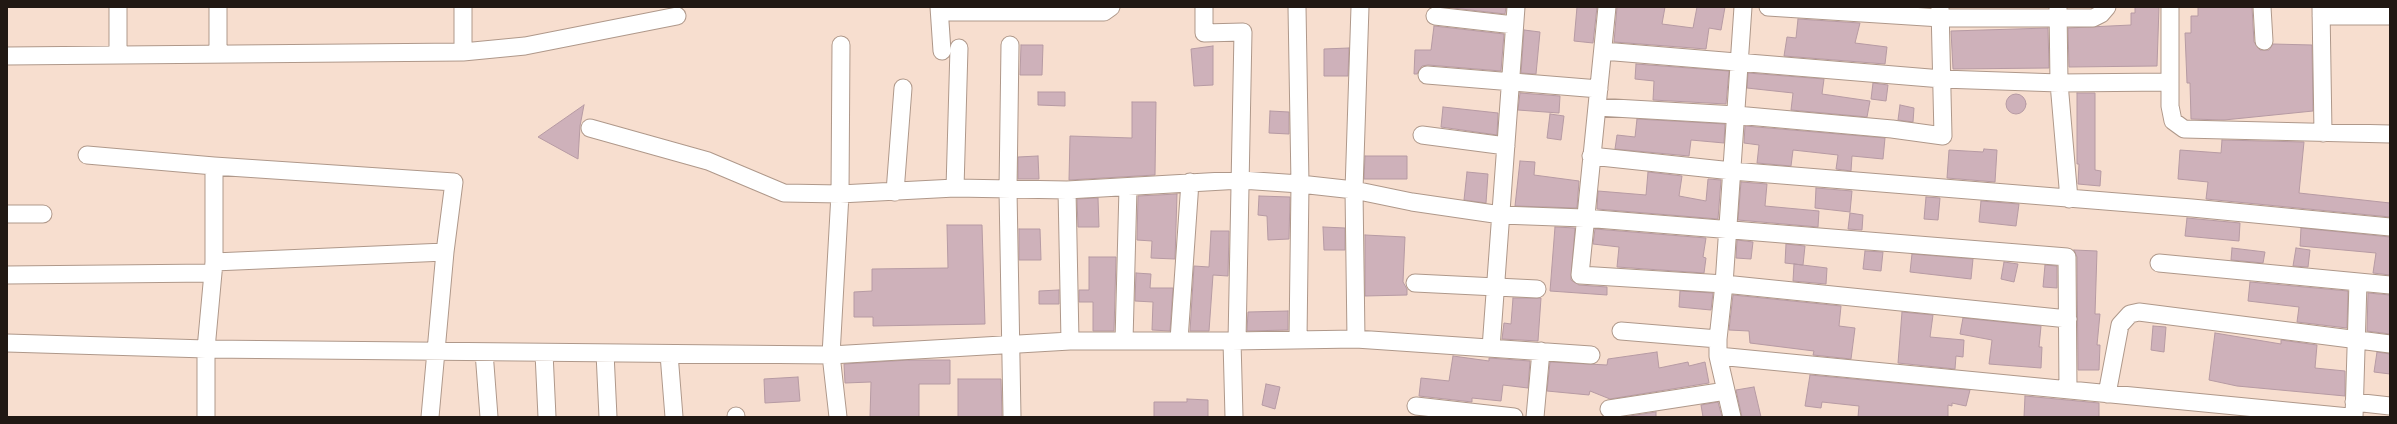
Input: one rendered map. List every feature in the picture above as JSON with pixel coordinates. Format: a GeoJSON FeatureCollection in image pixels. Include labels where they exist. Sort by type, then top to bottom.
{"type":"FeatureCollection","features":[{"type":"Feature","properties":{"kind":"street"},"geometry":{"type":"LineString","coordinates":[[118,7],[118,54]]}},
{"type":"Feature","properties":{"kind":"street"},"geometry":{"type":"LineString","coordinates":[[218,7],[218,53]]}},
{"type":"Feature","properties":{"kind":"street"},"geometry":{"type":"LineString","coordinates":[[463,7],[463,52]]}},
{"type":"Feature","properties":{"kind":"street"},"geometry":{"type":"LineString","coordinates":[[942,52],[939,10],[1104,12],[1111,7]]}},
{"type":"Feature","properties":{"kind":"street"},"geometry":{"type":"LineString","coordinates":[[1204,7],[1204,33],[1243,32],[1241,180],[1235,341],[1234,417]]}},
{"type":"Feature","properties":{"kind":"street"},"geometry":{"type":"LineString","coordinates":[[1297,7],[1300,184],[1298,339]]}},
{"type":"Feature","properties":{"kind":"street"},"geometry":{"type":"LineString","coordinates":[[1356,339],[1354,190],[1360,7]]}},
{"type":"Feature","properties":{"kind":"street"},"geometry":{"type":"LineString","coordinates":[[1491,348],[1516,7]]}},
{"type":"Feature","properties":{"kind":"street"},"geometry":{"type":"LineString","coordinates":[[1607,7],[1584,218],[1580,275],[1724,284],[2068,319]]}},
{"type":"Feature","properties":{"kind":"street"},"geometry":{"type":"LineString","coordinates":[[1732,417],[1718,356],[1718,339],[1724,284],[1743,7]]}},
{"type":"Feature","properties":{"kind":"street"},"geometry":{"type":"LineString","coordinates":[[1768,7],[1941,12],[2058,13],[2093,18],[2101,14],[2107,7]]}},
{"type":"Feature","properties":{"kind":"street"},"geometry":{"type":"LineString","coordinates":[[2170,7],[2170,82],[2173,121],[2184,129],[2390,134]]}},
{"type":"Feature","properties":{"kind":"street"},"geometry":{"type":"LineString","coordinates":[[2262,7],[2264,41]]}},
{"type":"Feature","properties":{"kind":"street"},"geometry":{"type":"LineString","coordinates":[[2323,133],[2321,11],[2390,16]]}},
{"type":"Feature","properties":{"kind":"street"},"geometry":{"type":"LineString","coordinates":[[1597,107],[1736,115],[1892,129],[1943,136],[1941,12]]}},
{"type":"Feature","properties":{"kind":"street"},"geometry":{"type":"LineString","coordinates":[[2058,13],[2059,83],[2070,199]]}},
{"type":"Feature","properties":{"kind":"street"},"geometry":{"type":"LineString","coordinates":[[7,56],[463,52],[526,46],[677,16]]}},
{"type":"Feature","properties":{"kind":"street"},"geometry":{"type":"LineString","coordinates":[[1436,16],[1514,25]]}},
{"type":"Feature","properties":{"kind":"street"},"geometry":{"type":"LineString","coordinates":[[838,417],[831,354],[840,194],[841,45]]}},
{"type":"Feature","properties":{"kind":"street"},"geometry":{"type":"LineString","coordinates":[[1010,45],[1008,190],[1012,417]]}},
{"type":"Feature","properties":{"kind":"street"},"geometry":{"type":"LineString","coordinates":[[955,188],[959,48]]}},
{"type":"Feature","properties":{"kind":"street"},"geometry":{"type":"LineString","coordinates":[[1603,51],[1942,79],[2059,83],[2170,82]]}},
{"type":"Feature","properties":{"kind":"street"},"geometry":{"type":"LineString","coordinates":[[1427,75],[1599,89]]}},
{"type":"Feature","properties":{"kind":"street"},"geometry":{"type":"LineString","coordinates":[[895,192],[904,88]]}},
{"type":"Feature","properties":{"kind":"street"},"geometry":{"type":"LineString","coordinates":[[590,128],[708,162],[776,191],[840,194],[955,188],[1067,190],[1128,188],[1190,182],[1241,180],[1300,184],[1354,190],[1412,202],[1501,214],[1584,218],[1727,231],[2067,257],[2068,390]]}},
{"type":"Feature","properties":{"kind":"street"},"geometry":{"type":"LineString","coordinates":[[1422,135],[1506,146]]}},
{"type":"Feature","properties":{"kind":"street"},"geometry":{"type":"LineString","coordinates":[[87,155],[214,166],[454,182],[445,252],[430,417]]}},
{"type":"Feature","properties":{"kind":"street"},"geometry":{"type":"LineString","coordinates":[[1591,156],[1732,171],[2390,227]]}},
{"type":"Feature","properties":{"kind":"street"},"geometry":{"type":"LineString","coordinates":[[206,417],[206,349],[213,267],[214,166]]}},
{"type":"Feature","properties":{"kind":"street"},"geometry":{"type":"LineString","coordinates":[[1179,340],[1190,182]]}},
{"type":"Feature","properties":{"kind":"street"},"geometry":{"type":"LineString","coordinates":[[1124,341],[1128,188]]}},
{"type":"Feature","properties":{"kind":"street"},"geometry":{"type":"LineString","coordinates":[[1067,190],[1070,341]]}},
{"type":"Feature","properties":{"kind":"street"},"geometry":{"type":"LineString","coordinates":[[7,214],[43,214]]}},
{"type":"Feature","properties":{"kind":"street"},"geometry":{"type":"LineString","coordinates":[[7,276],[213,267],[445,252]]}},
{"type":"Feature","properties":{"kind":"street"},"geometry":{"type":"LineString","coordinates":[[2159,263],[2390,285]]}},
{"type":"Feature","properties":{"kind":"street"},"geometry":{"type":"LineString","coordinates":[[2352,412],[2358,282]]}},
{"type":"Feature","properties":{"kind":"street"},"geometry":{"type":"LineString","coordinates":[[1415,283],[1537,290]]}},
{"type":"Feature","properties":{"kind":"street"},"geometry":{"type":"LineString","coordinates":[[2107,394],[2120,325],[2130,314],[2139,312],[2356,341],[2390,344]]}},
{"type":"Feature","properties":{"kind":"street"},"geometry":{"type":"LineString","coordinates":[[1621,331],[1718,339]]}},
{"type":"Feature","properties":{"kind":"street"},"geometry":{"type":"LineString","coordinates":[[7,343],[206,349],[544,353],[831,354],[1010,343],[1070,341],[1356,339],[1591,355]]}},
{"type":"Feature","properties":{"kind":"street"},"geometry":{"type":"LineString","coordinates":[[1535,417],[1542,351]]}},
{"type":"Feature","properties":{"kind":"street"},"geometry":{"type":"LineString","coordinates":[[484,352],[489,417]]}},
{"type":"Feature","properties":{"kind":"street"},"geometry":{"type":"LineString","coordinates":[[544,353],[547,417]]}},
{"type":"Feature","properties":{"kind":"street"},"geometry":{"type":"LineString","coordinates":[[605,353],[608,417]]}},
{"type":"Feature","properties":{"kind":"street"},"geometry":{"type":"LineString","coordinates":[[669,354],[674,417]]}},
{"type":"Feature","properties":{"kind":"street"},"geometry":{"type":"LineString","coordinates":[[1718,356],[2107,394],[2238,412],[2352,412],[2390,406]]}},
{"type":"Feature","properties":{"kind":"street"},"geometry":{"type":"LineString","coordinates":[[1609,409],[1726,391]]}},
{"type":"Feature","properties":{"kind":"street"},"geometry":{"type":"LineString","coordinates":[[1416,406],[1514,417]]}},
{"type":"Feature","properties":{"kind":"building"},"geometry":{"type":"Polygon","coordinates":[[[1444,7],[1506,7],[1505,14],[1444,7]]]}},
{"type":"Feature","properties":{"kind":"building"},"geometry":{"type":"Polygon","coordinates":[[[1577,7],[1597,7],[1593,43],[1574,41],[1577,7]]]}},
{"type":"Feature","properties":{"kind":"building"},"geometry":{"type":"Polygon","coordinates":[[[1617,7],[1665,7],[1662,24],[1693,28],[1697,7],[1725,7],[1721,30],[1709,28],[1706,49],[1614,42],[1617,7]]]}},
{"type":"Feature","properties":{"kind":"building"},"geometry":{"type":"Polygon","coordinates":[[[2135,7],[2159,7],[2157,66],[2069,67],[2068,28],[2131,25],[2131,13],[2135,13],[2135,7]]]}},
{"type":"Feature","properties":{"kind":"building"},"geometry":{"type":"Polygon","coordinates":[[[2198,7],[2252,7],[2254,42],[2260,50],[2269,50],[2273,44],[2312,45],[2313,111],[2224,120],[2191,119],[2190,83],[2187,83],[2185,33],[2191,33],[2191,16],[2198,16],[2198,7]]]}},
{"type":"Feature","properties":{"kind":"building"},"geometry":{"type":"Polygon","coordinates":[[[1798,19],[1860,23],[1855,43],[1887,47],[1885,64],[1784,56],[1787,37],[1796,38],[1798,19]]]}},
{"type":"Feature","properties":{"kind":"building"},"geometry":{"type":"Polygon","coordinates":[[[1434,26],[1504,34],[1501,71],[1428,65],[1422,66],[1417,74],[1414,74],[1415,50],[1431,50],[1434,26]]]}},
{"type":"Feature","properties":{"kind":"building"},"geometry":{"type":"Polygon","coordinates":[[[2048,28],[2049,68],[1953,69],[1951,31],[2048,28]]]}},
{"type":"Feature","properties":{"kind":"building"},"geometry":{"type":"Polygon","coordinates":[[[1524,30],[1540,32],[1536,74],[1521,73],[1524,30]]]}},
{"type":"Feature","properties":{"kind":"building"},"geometry":{"type":"Polygon","coordinates":[[[1021,45],[1043,45],[1042,75],[1020,75],[1021,45]]]}},
{"type":"Feature","properties":{"kind":"building"},"geometry":{"type":"Polygon","coordinates":[[[1213,46],[1213,85],[1194,86],[1191,49],[1213,46]]]}},
{"type":"Feature","properties":{"kind":"building"},"geometry":{"type":"Polygon","coordinates":[[[1349,48],[1348,76],[1324,76],[1324,49],[1349,48]]]}},
{"type":"Feature","properties":{"kind":"building"},"geometry":{"type":"Polygon","coordinates":[[[1636,64],[1729,71],[1726,104],[1653,100],[1654,81],[1635,79],[1636,64]]]}},
{"type":"Feature","properties":{"kind":"building"},"geometry":{"type":"Polygon","coordinates":[[[1748,73],[1824,79],[1822,94],[1870,101],[1867,117],[1791,110],[1793,93],[1747,88],[1748,73]]]}},
{"type":"Feature","properties":{"kind":"building"},"geometry":{"type":"Polygon","coordinates":[[[1873,83],[1888,85],[1886,101],[1871,99],[1873,83]]]}},
{"type":"Feature","properties":{"kind":"building"},"geometry":{"type":"Polygon","coordinates":[[[1038,92],[1065,92],[1065,106],[1038,105],[1038,92]]]}},
{"type":"Feature","properties":{"kind":"building"},"geometry":{"type":"Polygon","coordinates":[[[1520,93],[1560,96],[1559,113],[1518,110],[1520,93]]]}},
{"type":"Feature","properties":{"kind":"building"},"geometry":{"type":"Polygon","coordinates":[[[2077,93],[2095,93],[2095,170],[2101,171],[2100,186],[2078,184],[2079,164],[2077,164],[2077,93]]]}},
{"type":"Feature","properties":{"kind":"building"},"geometry":{"type":"Polygon","coordinates":[[[2016,94],[2023,97],[2026,104],[2023,111],[2016,114],[2009,111],[2006,104],[2009,97],[2016,94]]]}},
{"type":"Feature","properties":{"kind":"building"},"geometry":{"type":"Polygon","coordinates":[[[1132,102],[1156,102],[1155,175],[1069,180],[1070,136],[1132,138],[1132,102]]]}},
{"type":"Feature","properties":{"kind":"building"},"geometry":{"type":"Polygon","coordinates":[[[584,105],[580,126],[578,159],[538,137],[584,105]]]}},
{"type":"Feature","properties":{"kind":"building"},"geometry":{"type":"Polygon","coordinates":[[[1900,105],[1914,108],[1913,122],[1898,120],[1900,105]]]}},
{"type":"Feature","properties":{"kind":"building"},"geometry":{"type":"Polygon","coordinates":[[[1443,107],[1498,113],[1497,135],[1441,127],[1443,107]]]}},
{"type":"Feature","properties":{"kind":"building"},"geometry":{"type":"Polygon","coordinates":[[[1270,111],[1289,112],[1289,134],[1269,133],[1270,111]]]}},
{"type":"Feature","properties":{"kind":"building"},"geometry":{"type":"Polygon","coordinates":[[[1550,114],[1564,116],[1561,140],[1547,138],[1550,114]]]}},
{"type":"Feature","properties":{"kind":"building"},"geometry":{"type":"Polygon","coordinates":[[[1637,119],[1725,124],[1724,143],[1691,140],[1689,156],[1615,149],[1617,135],[1635,137],[1637,119]]]}},
{"type":"Feature","properties":{"kind":"building"},"geometry":{"type":"Polygon","coordinates":[[[1745,126],[1885,138],[1883,159],[1852,156],[1851,171],[1836,169],[1838,155],[1793,150],[1791,166],[1757,163],[1759,145],[1744,143],[1745,126]]]}},
{"type":"Feature","properties":{"kind":"building"},"geometry":{"type":"Polygon","coordinates":[[[2222,140],[2304,142],[2299,193],[2390,203],[2390,217],[2206,199],[2208,182],[2178,179],[2180,150],[2221,153],[2222,140]]]}},
{"type":"Feature","properties":{"kind":"building"},"geometry":{"type":"Polygon","coordinates":[[[1984,149],[1997,150],[1995,182],[1947,178],[1949,150],[1983,152],[1984,149]]]}},
{"type":"Feature","properties":{"kind":"building"},"geometry":{"type":"Polygon","coordinates":[[[1038,156],[1039,179],[1018,179],[1018,157],[1038,156]]]}},
{"type":"Feature","properties":{"kind":"building"},"geometry":{"type":"Polygon","coordinates":[[[1365,156],[1407,156],[1407,179],[1364,179],[1365,156]]]}},
{"type":"Feature","properties":{"kind":"building"},"geometry":{"type":"Polygon","coordinates":[[[1520,161],[1535,162],[1534,175],[1579,181],[1577,208],[1515,206],[1520,161]]]}},
{"type":"Feature","properties":{"kind":"building"},"geometry":{"type":"Polygon","coordinates":[[[1467,172],[1488,174],[1486,203],[1464,200],[1467,172]]]}},
{"type":"Feature","properties":{"kind":"building"},"geometry":{"type":"Polygon","coordinates":[[[1648,172],[1682,176],[1679,196],[1706,201],[1708,179],[1721,180],[1718,219],[1597,209],[1598,191],[1646,195],[1648,172]]]}},
{"type":"Feature","properties":{"kind":"building"},"geometry":{"type":"Polygon","coordinates":[[[1741,182],[1767,184],[1765,206],[1819,211],[1818,227],[1738,220],[1741,182]]]}},
{"type":"Feature","properties":{"kind":"building"},"geometry":{"type":"Polygon","coordinates":[[[1816,188],[1852,191],[1850,212],[1815,208],[1816,188]]]}},
{"type":"Feature","properties":{"kind":"building"},"geometry":{"type":"Polygon","coordinates":[[[1177,194],[1175,259],[1151,258],[1152,241],[1137,240],[1138,196],[1177,194]]]}},
{"type":"Feature","properties":{"kind":"building"},"geometry":{"type":"Polygon","coordinates":[[[1259,196],[1290,197],[1289,239],[1268,240],[1267,216],[1258,215],[1259,196]]]}},
{"type":"Feature","properties":{"kind":"building"},"geometry":{"type":"Polygon","coordinates":[[[1926,197],[1940,198],[1938,220],[1924,219],[1926,197]]]}},
{"type":"Feature","properties":{"kind":"building"},"geometry":{"type":"Polygon","coordinates":[[[1098,198],[1099,227],[1078,227],[1077,199],[1098,198]]]}},
{"type":"Feature","properties":{"kind":"building"},"geometry":{"type":"Polygon","coordinates":[[[1981,201],[2019,204],[2016,226],[1979,222],[1981,201]]]}},
{"type":"Feature","properties":{"kind":"building"},"geometry":{"type":"Polygon","coordinates":[[[1850,213],[1863,215],[1862,230],[1848,229],[1850,213]]]}},
{"type":"Feature","properties":{"kind":"building"},"geometry":{"type":"Polygon","coordinates":[[[2187,218],[2240,223],[2239,241],[2185,236],[2187,218]]]}},
{"type":"Feature","properties":{"kind":"building"},"geometry":{"type":"Polygon","coordinates":[[[947,225],[982,225],[985,324],[873,326],[873,317],[854,317],[854,292],[872,291],[872,269],[948,268],[947,225]]]}},
{"type":"Feature","properties":{"kind":"building"},"geometry":{"type":"Polygon","coordinates":[[[1323,227],[1345,228],[1345,250],[1324,250],[1323,227]]]}},
{"type":"Feature","properties":{"kind":"building"},"geometry":{"type":"Polygon","coordinates":[[[1555,227],[1575,228],[1571,280],[1579,285],[1607,287],[1607,295],[1550,291],[1555,227]]]}},
{"type":"Feature","properties":{"kind":"building"},"geometry":{"type":"Polygon","coordinates":[[[2301,228],[2390,237],[2390,275],[2373,273],[2376,253],[2300,246],[2301,228]]]}},
{"type":"Feature","properties":{"kind":"building"},"geometry":{"type":"Polygon","coordinates":[[[1019,229],[1040,229],[1041,260],[1019,260],[1019,229]]]}},
{"type":"Feature","properties":{"kind":"building"},"geometry":{"type":"Polygon","coordinates":[[[1595,229],[1706,238],[1703,257],[1706,258],[1704,273],[1617,267],[1619,247],[1593,244],[1595,229]]]}},
{"type":"Feature","properties":{"kind":"building"},"geometry":{"type":"Polygon","coordinates":[[[1211,231],[1229,231],[1228,276],[1213,275],[1209,331],[1190,331],[1194,266],[1209,267],[1211,231]]]}},
{"type":"Feature","properties":{"kind":"building"},"geometry":{"type":"Polygon","coordinates":[[[1365,235],[1405,237],[1403,282],[1407,289],[1407,295],[1365,296],[1365,235]]]}},
{"type":"Feature","properties":{"kind":"building"},"geometry":{"type":"Polygon","coordinates":[[[1737,240],[1753,242],[1751,259],[1736,258],[1737,240]]]}},
{"type":"Feature","properties":{"kind":"building"},"geometry":{"type":"Polygon","coordinates":[[[1786,244],[1805,246],[1803,265],[1785,263],[1786,244]]]}},
{"type":"Feature","properties":{"kind":"building"},"geometry":{"type":"Polygon","coordinates":[[[2232,248],[2265,252],[2263,263],[2231,260],[2232,248]]]}},
{"type":"Feature","properties":{"kind":"building"},"geometry":{"type":"Polygon","coordinates":[[[2296,248],[2310,250],[2308,267],[2293,266],[2296,248]]]}},
{"type":"Feature","properties":{"kind":"building"},"geometry":{"type":"Polygon","coordinates":[[[2074,250],[2097,251],[2095,314],[2100,314],[2097,345],[2100,345],[2099,370],[2078,370],[2077,257],[2074,250]]]}},
{"type":"Feature","properties":{"kind":"building"},"geometry":{"type":"Polygon","coordinates":[[[1865,251],[1883,252],[1881,271],[1863,269],[1865,251]]]}},
{"type":"Feature","properties":{"kind":"building"},"geometry":{"type":"Polygon","coordinates":[[[1912,254],[1973,259],[1971,279],[1910,272],[1912,254]]]}},
{"type":"Feature","properties":{"kind":"building"},"geometry":{"type":"Polygon","coordinates":[[[1089,257],[1116,257],[1114,331],[1093,331],[1093,302],[1079,302],[1079,290],[1089,290],[1089,257]]]}},
{"type":"Feature","properties":{"kind":"building"},"geometry":{"type":"Polygon","coordinates":[[[2004,262],[2018,264],[2014,282],[2001,279],[2004,262]]]}},
{"type":"Feature","properties":{"kind":"building"},"geometry":{"type":"Polygon","coordinates":[[[1794,264],[1827,268],[1826,284],[1793,281],[1794,264]]]}},
{"type":"Feature","properties":{"kind":"building"},"geometry":{"type":"Polygon","coordinates":[[[2045,265],[2057,266],[2057,288],[2043,287],[2045,265]]]}},
{"type":"Feature","properties":{"kind":"building"},"geometry":{"type":"Polygon","coordinates":[[[1136,273],[1151,274],[1150,288],[1173,288],[1170,331],[1152,330],[1153,302],[1135,301],[1136,273]]]}},
{"type":"Feature","properties":{"kind":"building"},"geometry":{"type":"Polygon","coordinates":[[[2250,282],[2348,291],[2347,328],[2297,322],[2299,307],[2248,301],[2250,282]]]}},
{"type":"Feature","properties":{"kind":"building"},"geometry":{"type":"Polygon","coordinates":[[[1059,290],[1059,304],[1039,304],[1039,291],[1059,290]]]}},
{"type":"Feature","properties":{"kind":"building"},"geometry":{"type":"Polygon","coordinates":[[[1680,291],[1713,293],[1711,310],[1679,307],[1680,291]]]}},
{"type":"Feature","properties":{"kind":"building"},"geometry":{"type":"Polygon","coordinates":[[[2368,293],[2390,295],[2390,334],[2367,331],[2368,293]]]}},
{"type":"Feature","properties":{"kind":"building"},"geometry":{"type":"Polygon","coordinates":[[[1733,295],[1841,306],[1839,326],[1855,328],[1851,359],[1813,355],[1814,351],[1750,343],[1749,331],[1729,330],[1733,295]]]}},
{"type":"Feature","properties":{"kind":"building"},"geometry":{"type":"Polygon","coordinates":[[[1513,298],[1541,298],[1538,341],[1502,339],[1504,323],[1511,324],[1513,298]]]}},
{"type":"Feature","properties":{"kind":"building"},"geometry":{"type":"Polygon","coordinates":[[[1288,311],[1288,330],[1247,331],[1248,312],[1288,311]]]}},
{"type":"Feature","properties":{"kind":"building"},"geometry":{"type":"Polygon","coordinates":[[[1902,312],[1933,315],[1930,337],[1964,340],[1963,357],[1956,356],[1955,369],[1898,363],[1902,312]]]}},
{"type":"Feature","properties":{"kind":"building"},"geometry":{"type":"Polygon","coordinates":[[[1963,318],[2041,326],[2039,347],[2042,347],[2041,368],[1989,364],[1992,340],[1960,334],[1963,318]]]}},
{"type":"Feature","properties":{"kind":"building"},"geometry":{"type":"Polygon","coordinates":[[[2153,326],[2166,327],[2164,352],[2151,350],[2153,326]]]}},
{"type":"Feature","properties":{"kind":"building"},"geometry":{"type":"Polygon","coordinates":[[[2215,333],[2281,344],[2281,340],[2317,345],[2315,368],[2345,371],[2345,396],[2237,386],[2209,380],[2215,333]]]}},
{"type":"Feature","properties":{"kind":"building"},"geometry":{"type":"Polygon","coordinates":[[[1657,352],[1659,368],[1688,362],[1689,366],[1705,362],[1709,383],[1610,399],[1590,391],[1589,395],[1547,391],[1550,362],[1607,365],[1608,359],[1657,352]]]}},
{"type":"Feature","properties":{"kind":"building"},"geometry":{"type":"Polygon","coordinates":[[[2377,352],[2390,354],[2390,374],[2374,372],[2377,352]]]}},
{"type":"Feature","properties":{"kind":"building"},"geometry":{"type":"Polygon","coordinates":[[[1453,356],[1489,361],[1489,358],[1530,361],[1528,388],[1503,385],[1501,401],[1472,398],[1472,402],[1419,396],[1421,378],[1449,381],[1453,356]]]}},
{"type":"Feature","properties":{"kind":"building"},"geometry":{"type":"Polygon","coordinates":[[[909,360],[950,360],[950,384],[919,384],[919,417],[870,417],[871,382],[845,383],[844,364],[909,360]]]}},
{"type":"Feature","properties":{"kind":"building"},"geometry":{"type":"Polygon","coordinates":[[[1810,375],[1970,390],[1966,406],[1952,403],[1952,406],[1948,405],[1948,417],[1858,417],[1859,406],[1822,402],[1821,408],[1805,406],[1810,375]]]}},
{"type":"Feature","properties":{"kind":"building"},"geometry":{"type":"Polygon","coordinates":[[[798,377],[800,401],[765,403],[764,379],[798,377]]]}},
{"type":"Feature","properties":{"kind":"building"},"geometry":{"type":"Polygon","coordinates":[[[958,379],[1001,379],[1002,417],[958,417],[958,379]]]}},
{"type":"Feature","properties":{"kind":"building"},"geometry":{"type":"Polygon","coordinates":[[[1266,384],[1280,387],[1275,409],[1262,405],[1266,384]]]}},
{"type":"Feature","properties":{"kind":"building"},"geometry":{"type":"Polygon","coordinates":[[[1754,387],[1761,417],[1742,417],[1736,390],[1754,387]]]}},
{"type":"Feature","properties":{"kind":"building"},"geometry":{"type":"Polygon","coordinates":[[[2025,396],[2099,403],[2099,417],[2024,417],[2025,396]]]}},
{"type":"Feature","properties":{"kind":"building"},"geometry":{"type":"Polygon","coordinates":[[[1187,399],[1208,400],[1208,417],[1154,417],[1154,402],[1187,402],[1187,399]]]}},
{"type":"Feature","properties":{"kind":"building"},"geometry":{"type":"Polygon","coordinates":[[[1718,402],[1722,417],[1703,417],[1701,405],[1718,402]]]}},
{"type":"Feature","properties":{"kind":"building"},"geometry":{"type":"Polygon","coordinates":[[[1656,412],[1656,417],[1623,417],[1656,412]]]}}]}
